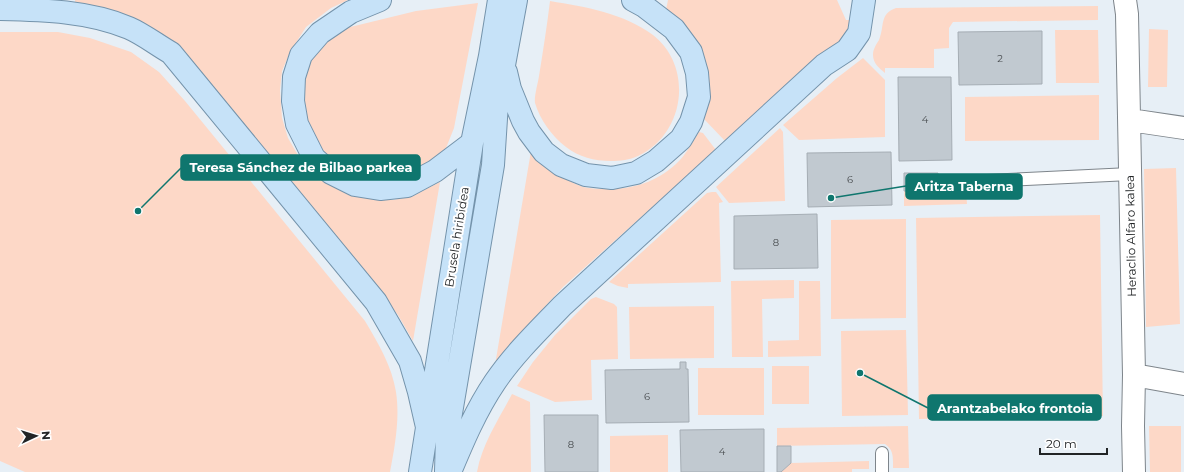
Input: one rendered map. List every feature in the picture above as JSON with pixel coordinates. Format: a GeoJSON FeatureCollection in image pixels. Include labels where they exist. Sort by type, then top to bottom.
{"type":"FeatureCollection","features":[{"type":"Feature","properties":{"kind":"main road"},"geometry":{"type":"LineString","coordinates":[[380,0],[351,12],[320,33],[301,55],[294,77],[293,101],[297,124],[314,158],[331,173],[356,185],[380,188],[407,186],[435,171],[472,143]]}},
{"type":"Feature","properties":{"kind":"main road"},"geometry":{"type":"LineString","coordinates":[[505,66],[510,89],[516,106],[529,132],[544,152],[561,165],[586,175],[612,178],[636,173],[656,161],[681,139],[691,122],[699,97],[697,73],[691,52],[674,29],[644,6],[632,0]]}},
{"type":"Feature","properties":{"kind":"main road"},"geometry":{"type":"LineString","coordinates":[[450,472],[478,411],[496,381],[523,347],[562,306],[824,65],[847,50],[859,33],[864,0]]}},
{"type":"Feature","properties":{"kind":"main road","name":"Brusela hiribidea"},"geometry":{"type":"LineString","coordinates":[[420,472],[472,143],[490,56],[507,1]]}},
{"type":"Feature","properties":{"kind":"main road","name":"Brusela hiribidea"},"geometry":{"type":"LineString","coordinates":[[446,472],[447,437],[493,165],[497,103],[505,66],[507,1]]}},
{"type":"Feature","properties":{"kind":"main road"},"geometry":{"type":"LineString","coordinates":[[0,9],[64,12],[100,18],[130,28],[171,53],[376,302],[410,361],[427,427]]}},
{"type":"Feature","properties":{"kind":"street","name":"Heraclio Alfaro kalea"},"geometry":{"type":"LineString","coordinates":[[1125,0],[1127,14],[1130,120],[1134,472]]}},
{"type":"Feature","properties":{"kind":"street"},"geometry":{"type":"LineString","coordinates":[[1130,120],[1184,128]]}},
{"type":"Feature","properties":{"kind":"street"},"geometry":{"type":"LineString","coordinates":[[1134,375],[1184,384]]}},
{"type":"Feature","properties":{"kind":"lane"},"geometry":{"type":"LineString","coordinates":[[966,182],[1130,174]]}},
{"type":"Feature","properties":{"kind":"lane"},"geometry":{"type":"LineString","coordinates":[[882,453],[882,472]]}},
{"type":"Feature","properties":{"kind":"shaded area"},"geometry":{"type":"Polygon","coordinates":[[[75,0],[348,0],[331,8],[306,27],[290,52],[282,71],[280,90],[282,118],[288,138],[302,162],[321,180],[349,194],[372,199],[393,200],[413,196],[440,182],[413,341],[398,315],[203,74],[186,57],[125,17],[75,2],[75,0]]]}},
{"type":"Feature","properties":{"kind":"shaded area"},"geometry":{"type":"Polygon","coordinates":[[[668,0],[837,0],[846,20],[853,20],[846,37],[725,141],[704,119],[708,96],[666,10],[668,0]]]}},
{"type":"Feature","properties":{"kind":"shaded area"},"geometry":{"type":"Polygon","coordinates":[[[550,1],[617,16],[641,27],[653,35],[666,48],[675,64],[679,82],[678,99],[674,116],[666,132],[654,146],[638,156],[625,160],[599,160],[581,156],[561,143],[551,133],[543,121],[535,103],[550,1]]]}},
{"type":"Feature","properties":{"kind":"shaded area"},"geometry":{"type":"Polygon","coordinates":[[[478,3],[454,128],[446,148],[428,166],[413,173],[392,179],[365,177],[349,171],[328,159],[306,129],[300,96],[309,59],[334,31],[416,11],[478,3]]]}},
{"type":"Feature","properties":{"kind":"shaded area"},"geometry":{"type":"Polygon","coordinates":[[[1098,6],[1098,20],[953,22],[949,28],[949,48],[934,49],[934,68],[885,68],[885,73],[877,65],[873,58],[875,47],[881,35],[883,21],[887,14],[896,8],[1098,6]]]}},
{"type":"Feature","properties":{"kind":"shaded area"},"geometry":{"type":"Polygon","coordinates":[[[1149,29],[1168,30],[1167,87],[1148,87],[1149,29]]]}},
{"type":"Feature","properties":{"kind":"shaded area"},"geometry":{"type":"Polygon","coordinates":[[[1055,30],[1098,30],[1099,83],[1056,83],[1055,30]]]}},
{"type":"Feature","properties":{"kind":"shaded area"},"geometry":{"type":"Polygon","coordinates":[[[0,32],[58,32],[90,38],[131,52],[159,72],[185,101],[365,321],[375,338],[388,364],[396,392],[397,422],[390,472],[25,472],[0,461],[0,32]]]}},
{"type":"Feature","properties":{"kind":"shaded area"},"geometry":{"type":"Polygon","coordinates":[[[863,58],[885,80],[885,137],[799,140],[783,125],[837,78],[863,58]]]}},
{"type":"Feature","properties":{"kind":"shaded area"},"geometry":{"type":"Polygon","coordinates":[[[1099,95],[1099,140],[965,141],[965,97],[1099,95]]]}},
{"type":"Feature","properties":{"kind":"shaded area"},"geometry":{"type":"Polygon","coordinates":[[[780,128],[783,132],[785,201],[729,203],[716,187],[780,128]]]}},
{"type":"Feature","properties":{"kind":"shaded area"},"geometry":{"type":"Polygon","coordinates":[[[699,132],[703,133],[716,150],[563,287],[508,350],[494,371],[531,151],[559,174],[571,182],[581,186],[601,189],[627,188],[661,176],[676,164],[699,132]]]}},
{"type":"Feature","properties":{"kind":"shaded area"},"geometry":{"type":"Polygon","coordinates":[[[1176,168],[1180,324],[1146,327],[1144,169],[1176,168]]]}},
{"type":"Feature","properties":{"kind":"shaded area"},"geometry":{"type":"Polygon","coordinates":[[[966,190],[967,204],[904,206],[904,191],[966,190]]]}},
{"type":"Feature","properties":{"kind":"shaded area"},"geometry":{"type":"Polygon","coordinates":[[[716,192],[723,202],[719,203],[721,282],[628,284],[628,288],[609,282],[707,193],[716,192]]]}},
{"type":"Feature","properties":{"kind":"shaded area"},"geometry":{"type":"Polygon","coordinates":[[[1100,215],[1103,416],[919,419],[916,218],[1100,215]]]}},
{"type":"Feature","properties":{"kind":"shaded area"},"geometry":{"type":"Polygon","coordinates":[[[906,219],[906,318],[831,319],[831,220],[906,219]]]}},
{"type":"Feature","properties":{"kind":"shaded area"},"geometry":{"type":"Polygon","coordinates":[[[794,280],[794,298],[762,299],[763,357],[732,357],[731,281],[794,280]]]}},
{"type":"Feature","properties":{"kind":"shaded area"},"geometry":{"type":"Polygon","coordinates":[[[799,281],[820,281],[821,356],[768,357],[768,341],[799,340],[799,281]]]}},
{"type":"Feature","properties":{"kind":"shaded area"},"geometry":{"type":"Polygon","coordinates":[[[596,297],[614,304],[617,307],[618,359],[591,360],[592,400],[555,402],[517,386],[533,362],[555,335],[591,299],[596,297]]]}},
{"type":"Feature","properties":{"kind":"shaded area"},"geometry":{"type":"Polygon","coordinates":[[[714,306],[714,358],[630,359],[629,307],[714,306]]]}},
{"type":"Feature","properties":{"kind":"shaded area"},"geometry":{"type":"Polygon","coordinates":[[[906,330],[908,415],[842,416],[841,331],[906,330]]]}},
{"type":"Feature","properties":{"kind":"shaded area"},"geometry":{"type":"Polygon","coordinates":[[[772,366],[809,366],[809,404],[772,404],[772,366]]]}},
{"type":"Feature","properties":{"kind":"shaded area"},"geometry":{"type":"Polygon","coordinates":[[[698,368],[764,368],[764,415],[698,415],[698,368]]]}},
{"type":"Feature","properties":{"kind":"shaded area"},"geometry":{"type":"Polygon","coordinates":[[[512,394],[530,402],[531,472],[477,472],[479,462],[487,442],[512,394]]]}},
{"type":"Feature","properties":{"kind":"shaded area"},"geometry":{"type":"Polygon","coordinates":[[[908,426],[909,468],[893,468],[893,458],[890,449],[885,444],[777,446],[777,428],[908,426]]]}},
{"type":"Feature","properties":{"kind":"shaded area"},"geometry":{"type":"Polygon","coordinates":[[[1149,426],[1181,426],[1181,472],[1150,472],[1149,426]]]}},
{"type":"Feature","properties":{"kind":"shaded area"},"geometry":{"type":"Polygon","coordinates":[[[668,435],[668,472],[610,472],[610,436],[668,435]]]}},
{"type":"Feature","properties":{"kind":"shaded area"},"geometry":{"type":"Polygon","coordinates":[[[869,461],[869,469],[852,469],[852,472],[781,472],[791,463],[869,461]]]}},
{"type":"Feature","properties":{"kind":"building"},"geometry":{"type":"Polygon","coordinates":[[[1042,31],[1042,84],[959,85],[958,32],[1042,31]]]}},
{"type":"Feature","properties":{"kind":"building"},"geometry":{"type":"Polygon","coordinates":[[[898,77],[951,77],[952,160],[899,161],[898,77]]]}},
{"type":"Feature","properties":{"kind":"building"},"geometry":{"type":"Polygon","coordinates":[[[891,152],[892,205],[808,207],[807,153],[891,152]]]}},
{"type":"Feature","properties":{"kind":"building"},"geometry":{"type":"Polygon","coordinates":[[[904,173],[938,173],[938,191],[904,191],[904,173]]]}},
{"type":"Feature","properties":{"kind":"building"},"geometry":{"type":"Polygon","coordinates":[[[817,214],[818,268],[734,269],[734,216],[817,214]]]}},
{"type":"Feature","properties":{"kind":"building"},"geometry":{"type":"Polygon","coordinates":[[[680,362],[686,362],[686,369],[688,369],[689,422],[606,423],[605,370],[680,369],[680,362]]]}},
{"type":"Feature","properties":{"kind":"building"},"geometry":{"type":"Polygon","coordinates":[[[544,415],[598,415],[598,472],[545,472],[544,415]]]}},
{"type":"Feature","properties":{"kind":"building"},"geometry":{"type":"Polygon","coordinates":[[[764,429],[764,472],[681,472],[680,430],[764,429]]]}},
{"type":"Feature","properties":{"kind":"building"},"geometry":{"type":"Polygon","coordinates":[[[777,446],[791,446],[791,463],[781,472],[777,472],[777,446]]]}},
{"type":"Feature","properties":{"kind":"place","name":"Aritza Taberna"},"geometry":{"type":"Point","coordinates":[831,198]}},
{"type":"Feature","properties":{"kind":"place","name":"Teresa Sánchez de Bilbao parkea"},"geometry":{"type":"Point","coordinates":[138,211]}},
{"type":"Feature","properties":{"kind":"place","name":"Arantzabelako frontoia"},"geometry":{"type":"Point","coordinates":[860,373]}}]}
